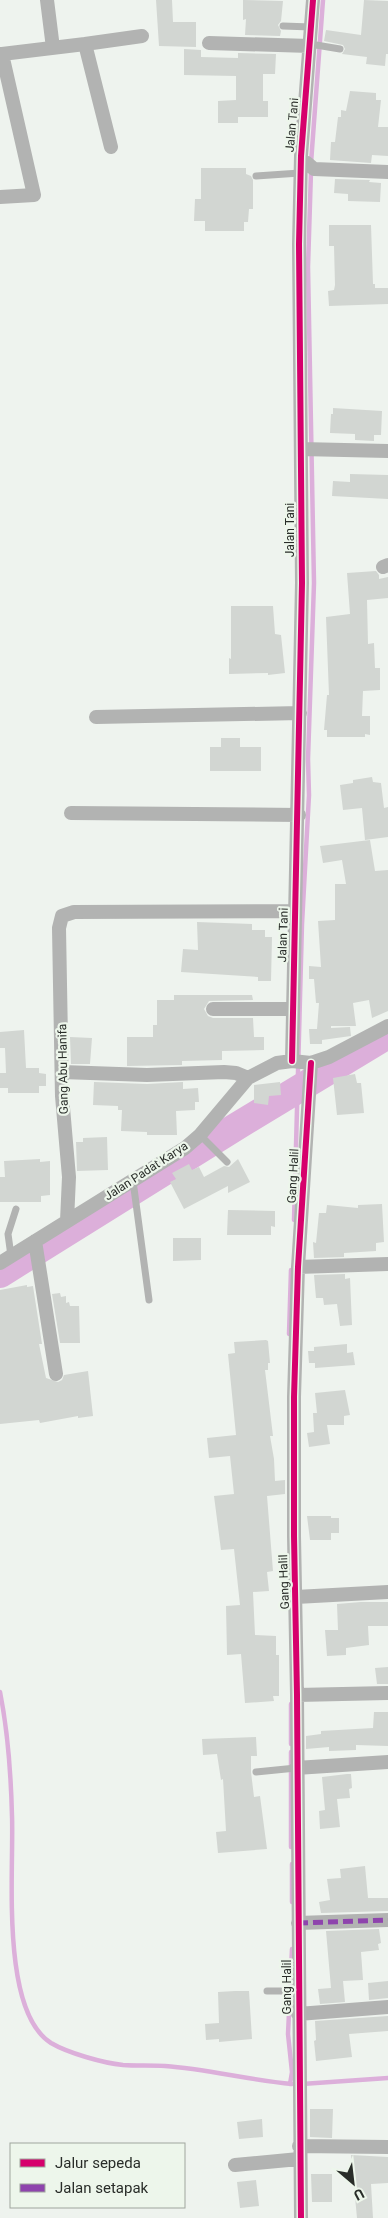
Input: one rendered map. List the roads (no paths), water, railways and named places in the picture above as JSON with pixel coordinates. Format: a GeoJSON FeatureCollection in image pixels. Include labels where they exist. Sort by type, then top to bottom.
{"type":"FeatureCollection","features":[{"type":"Feature","properties":{"kind":"street"},"geometry":{"type":"LineString","coordinates":[[47,0],[53,48]]}},
{"type":"Feature","properties":{"kind":"street","name":"Jalan Tani"},"geometry":{"type":"LineString","coordinates":[[303,1063],[292,1008],[298,815],[304,449],[298,244],[315,45],[311,27],[313,0]]}},
{"type":"Feature","properties":{"kind":"street"},"geometry":{"type":"LineString","coordinates":[[0,197],[34,195],[1,54],[142,36]]}},
{"type":"Feature","properties":{"kind":"street"},"geometry":{"type":"LineString","coordinates":[[209,43],[315,45]]}},
{"type":"Feature","properties":{"kind":"street"},"geometry":{"type":"LineString","coordinates":[[86,44],[111,147]]}},
{"type":"Feature","properties":{"kind":"street"},"geometry":{"type":"LineString","coordinates":[[305,167],[388,172]]}},
{"type":"Feature","properties":{"kind":"street"},"geometry":{"type":"LineString","coordinates":[[304,449],[388,451]]}},
{"type":"Feature","properties":{"kind":"street"},"geometry":{"type":"LineString","coordinates":[[96,718],[300,713]]}},
{"type":"Feature","properties":{"kind":"street"},"geometry":{"type":"LineString","coordinates":[[71,813],[298,815]]}},
{"type":"Feature","properties":{"kind":"street","name":"Gang Abu Hanifa"},"geometry":{"type":"LineString","coordinates":[[67,1221],[69,1177],[64,1122],[59,928],[62,916],[74,912],[295,911]]}},
{"type":"Feature","properties":{"kind":"street"},"geometry":{"type":"LineString","coordinates":[[213,1010],[292,1008]]}},
{"type":"Feature","properties":{"kind":"street","name":"Jalan Padat Karya"},"geometry":{"type":"LineString","coordinates":[[5,1259],[134,1183],[203,1138],[248,1078],[264,1068],[303,1063],[340,1053],[388,1026]]}},
{"type":"Feature","properties":{"kind":"street","name":"Gang Halil"},"geometry":{"type":"LineString","coordinates":[[299,2152],[298,2014],[292,1991],[298,1923],[291,1769],[297,1695],[294,1407],[298,1267],[308,1095],[303,1063]]}},
{"type":"Feature","properties":{"kind":"street"},"geometry":{"type":"LineString","coordinates":[[62,1072],[148,1075],[224,1072],[236,1073],[248,1078]]}},
{"type":"Feature","properties":{"kind":"street"},"geometry":{"type":"LineString","coordinates":[[35,1240],[56,1374]]}},
{"type":"Feature","properties":{"kind":"street"},"geometry":{"type":"LineString","coordinates":[[298,1267],[388,1264]]}},
{"type":"Feature","properties":{"kind":"street"},"geometry":{"type":"LineString","coordinates":[[296,1597],[388,1592]]}},
{"type":"Feature","properties":{"kind":"street"},"geometry":{"type":"LineString","coordinates":[[297,1695],[388,1693]]}},
{"type":"Feature","properties":{"kind":"street"},"geometry":{"type":"LineString","coordinates":[[291,1769],[388,1762]]}},
{"type":"Feature","properties":{"kind":"street"},"geometry":{"type":"LineString","coordinates":[[298,1923],[388,1920]]}},
{"type":"Feature","properties":{"kind":"street"},"geometry":{"type":"LineString","coordinates":[[298,2014],[388,2008]]}},
{"type":"Feature","properties":{"kind":"street"},"geometry":{"type":"LineString","coordinates":[[235,2165],[299,2152],[388,2147]]}},
{"type":"Feature","properties":{"kind":"street"},"geometry":{"type":"LineString","coordinates":[[299,2152],[301,2218]]}},
{"type":"Feature","properties":{"kind":"lane"},"geometry":{"type":"LineString","coordinates":[[283,26],[311,27]]}},
{"type":"Feature","properties":{"kind":"lane"},"geometry":{"type":"LineString","coordinates":[[315,45],[340,49]]}},
{"type":"Feature","properties":{"kind":"lane"},"geometry":{"type":"LineString","coordinates":[[256,176],[305,167]]}},
{"type":"Feature","properties":{"kind":"lane"},"geometry":{"type":"LineString","coordinates":[[203,1138],[227,1162]]}},
{"type":"Feature","properties":{"kind":"lane"},"geometry":{"type":"LineString","coordinates":[[134,1183],[149,1300]]}},
{"type":"Feature","properties":{"kind":"lane"},"geometry":{"type":"LineString","coordinates":[[5,1259],[8,1234],[16,1209]]}},
{"type":"Feature","properties":{"kind":"lane"},"geometry":{"type":"LineString","coordinates":[[256,1772],[291,1769]]}},
{"type":"Feature","properties":{"kind":"lane"},"geometry":{"type":"LineString","coordinates":[[267,1991],[292,1991]]}},
{"type":"Feature","properties":{"kind":"waterway"},"geometry":{"type":"LineString","coordinates":[[311,163],[323,0]]}},
{"type":"Feature","properties":{"kind":"waterway"},"geometry":{"type":"LineString","coordinates":[[294,1220],[302,924],[309,795],[308,759],[314,583],[308,267],[311,171]]}},
{"type":"Feature","properties":{"kind":"waterway"},"geometry":{"type":"LineString","coordinates":[[0,1274],[234,1128],[388,1035]]}},
{"type":"Feature","properties":{"kind":"waterway"},"geometry":{"type":"LineString","coordinates":[[289,1334],[291,1270]]}},
{"type":"Feature","properties":{"kind":"waterway"},"geometry":{"type":"LineString","coordinates":[[0,1692],[7,1738],[11,1785],[13,1938],[17,1972],[24,2002],[35,2026],[51,2043],[58,2047],[106,2062],[123,2065],[181,2067],[292,2084]]}},
{"type":"Feature","properties":{"kind":"waterway"},"geometry":{"type":"LineString","coordinates":[[291,1704],[291,1744]]}},
{"type":"Feature","properties":{"kind":"waterway"},"geometry":{"type":"LineString","coordinates":[[291,1752],[291,1847]]}},
{"type":"Feature","properties":{"kind":"waterway"},"geometry":{"type":"LineString","coordinates":[[292,1864],[292,1902]]}},
{"type":"Feature","properties":{"kind":"waterway"},"geometry":{"type":"LineString","coordinates":[[290,2084],[292,2072],[288,2034],[292,1949]]}},
{"type":"Feature","properties":{"kind":"waterway"},"geometry":{"type":"LineString","coordinates":[[302,2084],[388,2078]]}}]}
